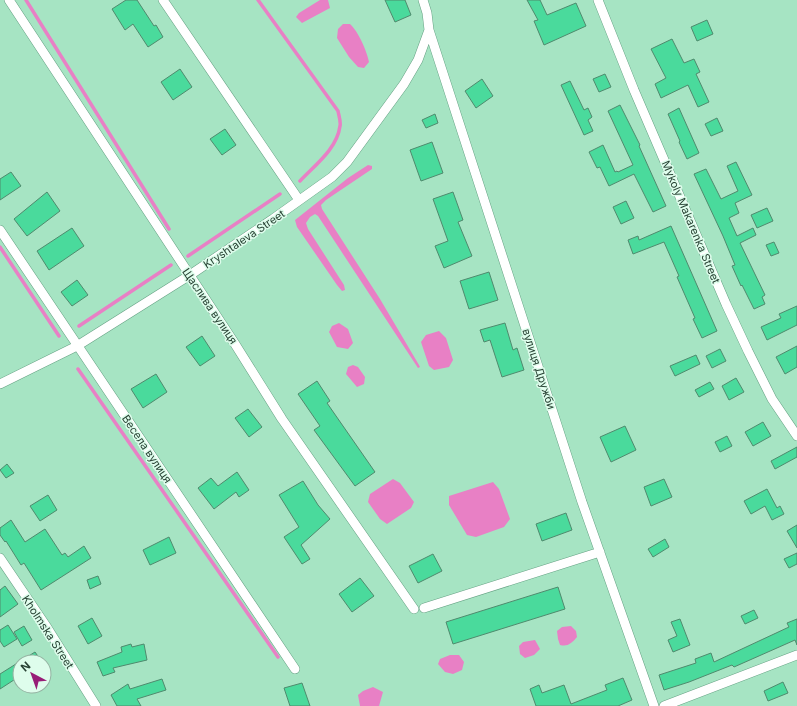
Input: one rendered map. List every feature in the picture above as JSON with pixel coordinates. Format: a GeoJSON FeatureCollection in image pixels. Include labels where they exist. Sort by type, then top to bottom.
{"type":"FeatureCollection","features":[{"type":"Feature","properties":{"kind":"street","name":"Щаслива вулиця"},"geometry":{"type":"LineString","coordinates":[[9,0],[282,418],[414,609]]}},
{"type":"Feature","properties":{"kind":"street"},"geometry":{"type":"LineString","coordinates":[[163,0],[299,200]]}},
{"type":"Feature","properties":{"kind":"street","name":"вулиця Дружби"},"geometry":{"type":"LineString","coordinates":[[423,0],[427,13],[429,30],[580,494],[654,706]]}},
{"type":"Feature","properties":{"kind":"street","name":"Mykoly Makarenka Street"},"geometry":{"type":"LineString","coordinates":[[598,0],[634,90],[732,318],[772,399],[797,436]]}},
{"type":"Feature","properties":{"kind":"street","name":"Kryshtaleva Street"},"geometry":{"type":"LineString","coordinates":[[0,384],[78,346],[190,275],[332,177],[347,162],[404,84],[418,60],[429,30]]}},
{"type":"Feature","properties":{"kind":"street","name":"Весела вулиця"},"geometry":{"type":"LineString","coordinates":[[0,230],[295,669]]}},
{"type":"Feature","properties":{"kind":"street"},"geometry":{"type":"LineString","coordinates":[[424,608],[600,552]]}},
{"type":"Feature","properties":{"kind":"street","name":"Kholmska Street"},"geometry":{"type":"LineString","coordinates":[[0,558],[46,626],[96,706]]}},
{"type":"Feature","properties":{"kind":"street"},"geometry":{"type":"LineString","coordinates":[[664,706],[797,655]]}},
{"type":"Feature","properties":{"kind":"shaded area"},"geometry":{"type":"Polygon","coordinates":[[[320,0],[328,0],[330,8],[302,23],[296,17],[299,13],[320,0]]]}},
{"type":"Feature","properties":{"kind":"shaded area"},"geometry":{"type":"Polygon","coordinates":[[[343,24],[350,24],[362,42],[369,62],[364,68],[358,67],[349,57],[337,38],[338,29],[343,24]]]}},
{"type":"Feature","properties":{"kind":"shaded area"},"geometry":{"type":"Polygon","coordinates":[[[368,165],[372,166],[372,169],[326,200],[321,205],[322,209],[380,299],[419,365],[420,367],[418,368],[318,216],[315,214],[310,217],[306,223],[308,229],[344,285],[345,290],[342,291],[337,285],[297,227],[295,220],[348,178],[368,165]]]}},
{"type":"Feature","properties":{"kind":"shaded area"},"geometry":{"type":"Polygon","coordinates":[[[339,323],[348,329],[353,343],[348,349],[337,347],[329,332],[332,326],[339,323]]]}},
{"type":"Feature","properties":{"kind":"shaded area"},"geometry":{"type":"Polygon","coordinates":[[[439,331],[446,338],[453,360],[449,367],[434,370],[429,366],[421,342],[426,335],[439,331]]]}},
{"type":"Feature","properties":{"kind":"shaded area"},"geometry":{"type":"Polygon","coordinates":[[[353,365],[358,367],[365,377],[364,384],[357,387],[346,374],[348,367],[353,365]]]}},
{"type":"Feature","properties":{"kind":"shaded area"},"geometry":{"type":"Polygon","coordinates":[[[393,479],[400,483],[414,502],[411,508],[387,524],[380,519],[368,502],[370,494],[393,479]]]}},
{"type":"Feature","properties":{"kind":"shaded area"},"geometry":{"type":"Polygon","coordinates":[[[493,482],[499,489],[510,519],[504,527],[476,537],[467,535],[449,505],[449,496],[493,482]]]}},
{"type":"Feature","properties":{"kind":"shaded area"},"geometry":{"type":"Polygon","coordinates":[[[571,626],[576,631],[577,637],[570,644],[560,645],[557,631],[562,627],[571,626]]]}},
{"type":"Feature","properties":{"kind":"shaded area"},"geometry":{"type":"Polygon","coordinates":[[[535,640],[540,649],[534,655],[525,658],[520,654],[519,646],[523,642],[535,640]]]}},
{"type":"Feature","properties":{"kind":"shaded area"},"geometry":{"type":"Polygon","coordinates":[[[450,655],[459,655],[464,662],[462,670],[453,674],[445,672],[438,664],[440,659],[450,655]]]}},
{"type":"Feature","properties":{"kind":"shaded area"},"geometry":{"type":"Polygon","coordinates":[[[373,687],[383,692],[379,706],[360,706],[358,695],[373,687]]]}},
{"type":"Feature","properties":{"kind":"building"},"geometry":{"type":"Polygon","coordinates":[[[126,0],[137,0],[163,37],[148,47],[133,24],[125,30],[112,9],[126,0]]]}},
{"type":"Feature","properties":{"kind":"building"},"geometry":{"type":"Polygon","coordinates":[[[385,0],[405,0],[411,15],[395,22],[385,0]]]}},
{"type":"Feature","properties":{"kind":"building"},"geometry":{"type":"Polygon","coordinates":[[[527,0],[540,0],[547,15],[576,3],[586,26],[544,45],[534,21],[538,20],[527,0]]]}},
{"type":"Feature","properties":{"kind":"building"},"geometry":{"type":"Polygon","coordinates":[[[707,20],[713,34],[697,41],[691,27],[707,20]]]}},
{"type":"Feature","properties":{"kind":"building"},"geometry":{"type":"Polygon","coordinates":[[[672,39],[684,63],[694,59],[700,72],[696,74],[709,102],[698,107],[688,85],[661,98],[655,84],[666,78],[651,49],[672,39]]]}},
{"type":"Feature","properties":{"kind":"building"},"geometry":{"type":"Polygon","coordinates":[[[180,69],[192,87],[173,100],[161,82],[180,69]]]}},
{"type":"Feature","properties":{"kind":"building"},"geometry":{"type":"Polygon","coordinates":[[[605,74],[611,87],[599,92],[593,79],[605,74]]]}},
{"type":"Feature","properties":{"kind":"building"},"geometry":{"type":"Polygon","coordinates":[[[482,79],[493,96],[476,108],[465,91],[482,79]]]}},
{"type":"Feature","properties":{"kind":"building"},"geometry":{"type":"Polygon","coordinates":[[[570,81],[584,110],[588,108],[592,117],[588,120],[593,131],[584,135],[561,85],[570,81]]]}},
{"type":"Feature","properties":{"kind":"building"},"geometry":{"type":"Polygon","coordinates":[[[620,105],[640,145],[639,146],[666,206],[653,212],[634,174],[609,186],[600,167],[597,168],[589,152],[603,145],[615,172],[633,165],[608,111],[620,105]]]}},
{"type":"Feature","properties":{"kind":"building"},"geometry":{"type":"Polygon","coordinates":[[[679,108],[699,153],[687,159],[668,114],[679,108]]]}},
{"type":"Feature","properties":{"kind":"building"},"geometry":{"type":"Polygon","coordinates":[[[435,114],[438,123],[426,128],[422,120],[435,114]]]}},
{"type":"Feature","properties":{"kind":"building"},"geometry":{"type":"Polygon","coordinates":[[[717,118],[723,131],[711,136],[705,124],[717,118]]]}},
{"type":"Feature","properties":{"kind":"building"},"geometry":{"type":"Polygon","coordinates":[[[225,129],[236,145],[222,155],[210,139],[225,129]]]}},
{"type":"Feature","properties":{"kind":"building"},"geometry":{"type":"Polygon","coordinates":[[[432,142],[443,173],[421,181],[410,150],[432,142]]]}},
{"type":"Feature","properties":{"kind":"building"},"geometry":{"type":"Polygon","coordinates":[[[736,162],[752,195],[735,203],[739,213],[729,218],[737,236],[753,228],[756,235],[740,243],[765,295],[762,297],[765,304],[754,309],[732,266],[735,265],[694,174],[706,169],[721,199],[738,191],[727,166],[736,162]]]}},
{"type":"Feature","properties":{"kind":"building"},"geometry":{"type":"Polygon","coordinates":[[[11,172],[21,186],[0,200],[0,179],[11,172]]]}},
{"type":"Feature","properties":{"kind":"building"},"geometry":{"type":"Polygon","coordinates":[[[47,192],[60,211],[27,236],[14,219],[47,192]]]}},
{"type":"Feature","properties":{"kind":"building"},"geometry":{"type":"Polygon","coordinates":[[[453,192],[463,220],[458,222],[472,256],[444,268],[435,246],[448,241],[433,199],[453,192]]]}},
{"type":"Feature","properties":{"kind":"building"},"geometry":{"type":"Polygon","coordinates":[[[626,201],[634,218],[621,224],[613,207],[626,201]]]}},
{"type":"Feature","properties":{"kind":"building"},"geometry":{"type":"Polygon","coordinates":[[[767,208],[773,221],[757,228],[751,215],[767,208]]]}},
{"type":"Feature","properties":{"kind":"building"},"geometry":{"type":"Polygon","coordinates":[[[671,226],[717,331],[702,338],[677,277],[679,276],[664,242],[633,254],[628,240],[638,236],[639,240],[671,226]]]}},
{"type":"Feature","properties":{"kind":"building"},"geometry":{"type":"Polygon","coordinates":[[[72,228],[84,246],[49,270],[37,251],[72,228]]]}},
{"type":"Feature","properties":{"kind":"building"},"geometry":{"type":"Polygon","coordinates":[[[774,242],[779,253],[771,256],[766,245],[774,242]]]}},
{"type":"Feature","properties":{"kind":"building"},"geometry":{"type":"Polygon","coordinates":[[[489,272],[498,300],[469,309],[460,281],[489,272]]]}},
{"type":"Feature","properties":{"kind":"building"},"geometry":{"type":"Polygon","coordinates":[[[77,280],[88,295],[72,306],[61,292],[77,280]]]}},
{"type":"Feature","properties":{"kind":"building"},"geometry":{"type":"Polygon","coordinates":[[[797,306],[797,325],[767,340],[761,327],[781,318],[779,314],[797,306]]]}},
{"type":"Feature","properties":{"kind":"building"},"geometry":{"type":"Polygon","coordinates":[[[505,323],[513,350],[517,348],[524,370],[502,377],[490,340],[484,342],[480,330],[505,323]]]}},
{"type":"Feature","properties":{"kind":"building"},"geometry":{"type":"Polygon","coordinates":[[[202,336],[215,356],[200,366],[186,347],[202,336]]]}},
{"type":"Feature","properties":{"kind":"building"},"geometry":{"type":"Polygon","coordinates":[[[797,346],[797,367],[785,374],[776,357],[797,346]]]}},
{"type":"Feature","properties":{"kind":"building"},"geometry":{"type":"Polygon","coordinates":[[[720,349],[726,361],[712,368],[706,356],[720,349]]]}},
{"type":"Feature","properties":{"kind":"building"},"geometry":{"type":"Polygon","coordinates":[[[696,355],[700,364],[675,376],[670,366],[696,355]]]}},
{"type":"Feature","properties":{"kind":"building"},"geometry":{"type":"Polygon","coordinates":[[[156,374],[167,392],[143,408],[131,389],[156,374]]]}},
{"type":"Feature","properties":{"kind":"building"},"geometry":{"type":"Polygon","coordinates":[[[736,378],[744,392],[729,400],[722,386],[736,378]]]}},
{"type":"Feature","properties":{"kind":"building"},"geometry":{"type":"Polygon","coordinates":[[[317,381],[330,401],[327,403],[375,472],[355,486],[314,430],[320,426],[298,394],[317,381]]]}},
{"type":"Feature","properties":{"kind":"building"},"geometry":{"type":"Polygon","coordinates":[[[710,382],[714,389],[699,397],[695,390],[710,382]]]}},
{"type":"Feature","properties":{"kind":"building"},"geometry":{"type":"Polygon","coordinates":[[[248,409],[262,427],[249,437],[235,418],[248,409]]]}},
{"type":"Feature","properties":{"kind":"building"},"geometry":{"type":"Polygon","coordinates":[[[763,422],[771,436],[753,446],[745,432],[763,422]]]}},
{"type":"Feature","properties":{"kind":"building"},"geometry":{"type":"Polygon","coordinates":[[[625,426],[636,450],[611,462],[600,437],[625,426]]]}},
{"type":"Feature","properties":{"kind":"building"},"geometry":{"type":"Polygon","coordinates":[[[727,436],[732,446],[720,452],[715,442],[727,436]]]}},
{"type":"Feature","properties":{"kind":"building"},"geometry":{"type":"Polygon","coordinates":[[[797,447],[797,457],[775,469],[771,461],[797,447]]]}},
{"type":"Feature","properties":{"kind":"building"},"geometry":{"type":"Polygon","coordinates":[[[7,464],[14,473],[6,478],[0,470],[7,464]]]}},
{"type":"Feature","properties":{"kind":"building"},"geometry":{"type":"Polygon","coordinates":[[[237,472],[249,490],[239,497],[236,492],[214,509],[198,488],[211,478],[218,486],[237,472]]]}},
{"type":"Feature","properties":{"kind":"building"},"geometry":{"type":"Polygon","coordinates":[[[664,479],[672,497],[651,506],[644,487],[664,479]]]}},
{"type":"Feature","properties":{"kind":"building"},"geometry":{"type":"Polygon","coordinates":[[[303,481],[318,505],[330,519],[301,545],[310,559],[302,564],[284,537],[299,527],[279,495],[303,481]]]}},
{"type":"Feature","properties":{"kind":"building"},"geometry":{"type":"Polygon","coordinates":[[[767,489],[777,508],[780,506],[784,514],[772,520],[765,506],[751,514],[744,501],[767,489]]]}},
{"type":"Feature","properties":{"kind":"building"},"geometry":{"type":"Polygon","coordinates":[[[48,495],[57,510],[40,521],[30,506],[48,495]]]}},
{"type":"Feature","properties":{"kind":"building"},"geometry":{"type":"Polygon","coordinates":[[[566,513],[572,530],[542,541],[536,524],[566,513]]]}},
{"type":"Feature","properties":{"kind":"building"},"geometry":{"type":"Polygon","coordinates":[[[11,520],[25,542],[45,529],[62,555],[65,553],[68,557],[84,546],[91,558],[41,590],[24,563],[21,565],[6,541],[5,542],[0,535],[0,528],[11,520]]]}},
{"type":"Feature","properties":{"kind":"building"},"geometry":{"type":"Polygon","coordinates":[[[797,525],[797,548],[787,531],[797,525]]]}},
{"type":"Feature","properties":{"kind":"building"},"geometry":{"type":"Polygon","coordinates":[[[169,537],[176,553],[150,565],[143,550],[169,537]]]}},
{"type":"Feature","properties":{"kind":"building"},"geometry":{"type":"Polygon","coordinates":[[[665,539],[669,547],[653,557],[648,549],[665,539]]]}},
{"type":"Feature","properties":{"kind":"building"},"geometry":{"type":"Polygon","coordinates":[[[797,553],[797,564],[789,568],[784,559],[797,553]]]}},
{"type":"Feature","properties":{"kind":"building"},"geometry":{"type":"Polygon","coordinates":[[[433,554],[442,571],[418,583],[409,566],[433,554]]]}},
{"type":"Feature","properties":{"kind":"building"},"geometry":{"type":"Polygon","coordinates":[[[98,576],[101,584],[90,589],[87,580],[98,576]]]}},
{"type":"Feature","properties":{"kind":"building"},"geometry":{"type":"Polygon","coordinates":[[[360,578],[374,596],[352,612],[339,594],[360,578]]]}},
{"type":"Feature","properties":{"kind":"building"},"geometry":{"type":"Polygon","coordinates":[[[5,586],[18,604],[0,617],[0,590],[5,586]]]}},
{"type":"Feature","properties":{"kind":"building"},"geometry":{"type":"Polygon","coordinates":[[[558,587],[565,609],[453,644],[446,622],[558,587]]]}},
{"type":"Feature","properties":{"kind":"building"},"geometry":{"type":"Polygon","coordinates":[[[754,610],[758,618],[745,624],[741,616],[754,610]]]}},
{"type":"Feature","properties":{"kind":"building"},"geometry":{"type":"Polygon","coordinates":[[[92,618],[102,636],[88,644],[78,626],[92,618]]]}},
{"type":"Feature","properties":{"kind":"building"},"geometry":{"type":"Polygon","coordinates":[[[680,619],[690,645],[673,652],[668,640],[677,636],[671,622],[680,619]]]}},
{"type":"Feature","properties":{"kind":"building"},"geometry":{"type":"Polygon","coordinates":[[[797,619],[797,645],[795,640],[734,667],[732,665],[664,690],[659,675],[696,663],[695,659],[711,653],[714,662],[789,627],[787,623],[797,619]]]}},
{"type":"Feature","properties":{"kind":"building"},"geometry":{"type":"Polygon","coordinates":[[[8,625],[17,639],[4,647],[0,641],[0,630],[8,625]]]}},
{"type":"Feature","properties":{"kind":"building"},"geometry":{"type":"Polygon","coordinates":[[[24,626],[32,640],[22,646],[14,632],[24,626]]]}},
{"type":"Feature","properties":{"kind":"building"},"geometry":{"type":"Polygon","coordinates":[[[131,644],[132,647],[144,644],[147,660],[113,668],[115,672],[103,676],[97,662],[122,652],[121,647],[131,644]]]}},
{"type":"Feature","properties":{"kind":"building"},"geometry":{"type":"Polygon","coordinates":[[[12,666],[12,681],[0,689],[0,674],[12,666]]]}},
{"type":"Feature","properties":{"kind":"building"},"geometry":{"type":"Polygon","coordinates":[[[623,678],[632,700],[618,706],[536,706],[530,689],[539,685],[542,693],[564,685],[571,704],[607,690],[605,685],[623,678]]]}},
{"type":"Feature","properties":{"kind":"building"},"geometry":{"type":"Polygon","coordinates":[[[162,679],[166,690],[137,699],[141,706],[117,706],[111,695],[128,684],[130,689],[162,679]]]}},
{"type":"Feature","properties":{"kind":"building"},"geometry":{"type":"Polygon","coordinates":[[[783,682],[788,693],[768,701],[764,691],[783,682]]]}},
{"type":"Feature","properties":{"kind":"building"},"geometry":{"type":"Polygon","coordinates":[[[302,683],[310,706],[290,706],[284,688],[302,683]]]}},
{"type":"Feature","properties":{"kind":"waterway"},"geometry":{"type":"LineString","coordinates":[[26,0],[169,229]]}},
{"type":"Feature","properties":{"kind":"waterway"},"geometry":{"type":"LineString","coordinates":[[258,0],[338,111],[340,119],[338,134],[335,142],[300,181]]}},
{"type":"Feature","properties":{"kind":"waterway"},"geometry":{"type":"LineString","coordinates":[[188,256],[280,194]]}},
{"type":"Feature","properties":{"kind":"waterway"},"geometry":{"type":"LineString","coordinates":[[0,247],[59,336]]}},
{"type":"Feature","properties":{"kind":"waterway"},"geometry":{"type":"LineString","coordinates":[[79,326],[171,265]]}},
{"type":"Feature","properties":{"kind":"waterway"},"geometry":{"type":"LineString","coordinates":[[78,369],[278,657]]}}]}
